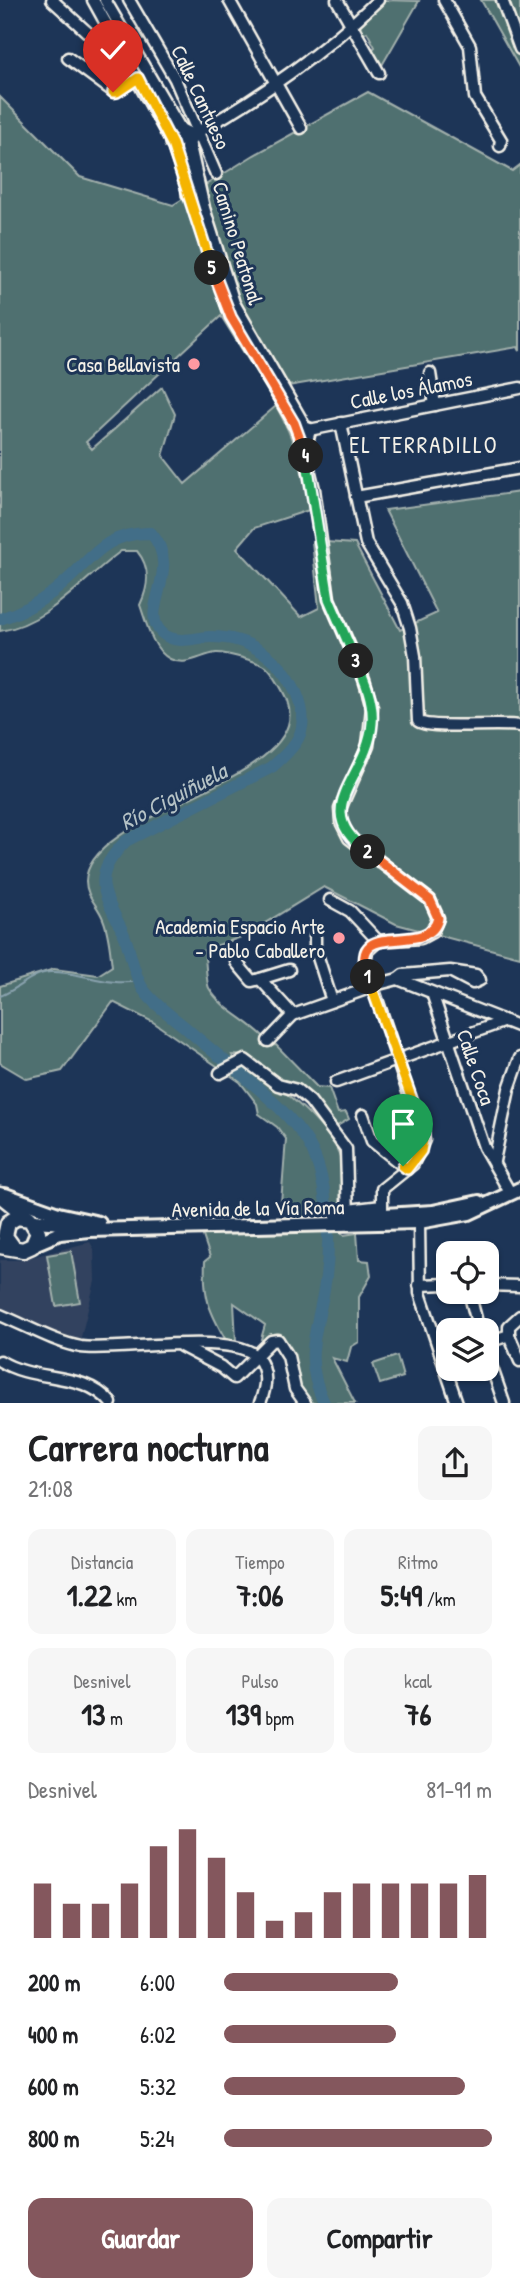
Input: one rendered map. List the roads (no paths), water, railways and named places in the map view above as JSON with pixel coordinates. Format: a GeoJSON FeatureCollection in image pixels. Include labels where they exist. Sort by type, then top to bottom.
{"type":"FeatureCollection","features":[{"type":"Feature","properties":{"kind":"highway"},"geometry":{"type":"LineString","coordinates":[[0,1194],[32,1220],[38,1232],[34,1244],[23,1250],[6,1247],[4,1224],[20,1217],[32,1220]]}},
{"type":"Feature","properties":{"kind":"main road"},"geometry":{"type":"LineString","coordinates":[[139,80],[153,93],[170,126],[190,135]]}},
{"type":"Feature","properties":{"kind":"main road"},"geometry":{"type":"LineString","coordinates":[[172,144],[190,135]]}},
{"type":"Feature","properties":{"kind":"main road"},"geometry":{"type":"LineString","coordinates":[[189,194],[190,179],[184,156],[190,135]]}},
{"type":"Feature","properties":{"kind":"main road"},"geometry":{"type":"LineString","coordinates":[[301,424],[304,447]]}},
{"type":"Feature","properties":{"kind":"main road","name":"Avenida de la Vía Roma"},"geometry":{"type":"LineString","coordinates":[[343,1219],[397,1224],[414,1218],[475,1211],[514,1189],[520,1181]]}},
{"type":"Feature","properties":{"kind":"main road","name":"Avenida de la Vía Roma"},"geometry":{"type":"LineString","coordinates":[[34,1244],[57,1234],[76,1231],[343,1219],[374,1221],[379,1210],[414,1218],[424,1217],[462,1210],[514,1189]]}},
{"type":"Feature","properties":{"kind":"main road","name":"Avenida de la Vía Roma"},"geometry":{"type":"LineString","coordinates":[[0,1194],[33,1206],[99,1223]]}},
{"type":"Feature","properties":{"kind":"main road"},"geometry":{"type":"LineString","coordinates":[[379,1210],[397,1224]]}},
{"type":"Feature","properties":{"kind":"main road","name":"Avenida de la Vía Roma"},"geometry":{"type":"LineString","coordinates":[[32,1220],[99,1223],[290,1222]]}},
{"type":"Feature","properties":{"kind":"street"},"geometry":{"type":"LineString","coordinates":[[52,0],[108,51],[124,53]]}},
{"type":"Feature","properties":{"kind":"street"},"geometry":{"type":"LineString","coordinates":[[93,0],[172,144],[231,317],[301,424]]}},
{"type":"Feature","properties":{"kind":"street","name":"Camino Peatonal"},"geometry":{"type":"LineString","coordinates":[[104,0],[190,135],[204,208],[230,295],[301,424]]}},
{"type":"Feature","properties":{"kind":"street","name":"Calle Cantueso"},"geometry":{"type":"LineString","coordinates":[[129,0],[175,79],[190,135],[216,174]]}},
{"type":"Feature","properties":{"kind":"street"},"geometry":{"type":"LineString","coordinates":[[229,0],[301,128]]}},
{"type":"Feature","properties":{"kind":"street"},"geometry":{"type":"LineString","coordinates":[[338,0],[379,73]]}},
{"type":"Feature","properties":{"kind":"street"},"geometry":{"type":"LineString","coordinates":[[190,135],[274,81],[351,25],[378,0]]}},
{"type":"Feature","properties":{"kind":"street"},"geometry":{"type":"LineString","coordinates":[[444,0],[470,46],[475,97],[501,140],[500,146]]}},
{"type":"Feature","properties":{"kind":"street"},"geometry":{"type":"LineString","coordinates":[[502,0],[520,49]]}},
{"type":"Feature","properties":{"kind":"street"},"geometry":{"type":"LineString","coordinates":[[68,58],[114,92],[139,80]]}},
{"type":"Feature","properties":{"kind":"street"},"geometry":{"type":"LineString","coordinates":[[430,373],[435,405]]}},
{"type":"Feature","properties":{"kind":"street","name":"Calle los Álamos"},"geometry":{"type":"LineString","coordinates":[[301,424],[341,424],[520,388]]}},
{"type":"Feature","properties":{"kind":"street"},"geometry":{"type":"LineString","coordinates":[[341,424],[366,543],[402,603],[409,625],[415,656],[418,721],[430,727],[473,723],[520,726]]}},
{"type":"Feature","properties":{"kind":"street"},"geometry":{"type":"LineString","coordinates":[[304,447],[314,489],[329,599],[364,679],[372,707],[368,746],[341,805],[341,822],[349,838],[430,900],[438,913],[435,927],[424,937],[377,941]]}},
{"type":"Feature","properties":{"kind":"street"},"geometry":{"type":"LineString","coordinates":[[356,497],[520,468]]}},
{"type":"Feature","properties":{"kind":"street"},"geometry":{"type":"LineString","coordinates":[[330,901],[350,911],[377,941]]}},
{"type":"Feature","properties":{"kind":"street"},"geometry":{"type":"LineString","coordinates":[[315,937],[315,948],[332,1001]]}},
{"type":"Feature","properties":{"kind":"street"},"geometry":{"type":"LineString","coordinates":[[377,941],[365,959],[371,987],[424,1133],[421,1151],[407,1169],[383,1188],[379,1210]]}},
{"type":"Feature","properties":{"kind":"street"},"geometry":{"type":"LineString","coordinates":[[236,962],[252,981],[289,970]]}},
{"type":"Feature","properties":{"kind":"street"},"geometry":{"type":"LineString","coordinates":[[268,1041],[293,1015],[398,979],[402,975],[450,971]]}},
{"type":"Feature","properties":{"kind":"street"},"geometry":{"type":"LineString","coordinates":[[260,979],[293,1015]]}},
{"type":"Feature","properties":{"kind":"street"},"geometry":{"type":"LineString","coordinates":[[398,979],[520,1027]]}},
{"type":"Feature","properties":{"kind":"street","name":"Calle Coca"},"geometry":{"type":"LineString","coordinates":[[432,993],[484,1147],[514,1189]]}},
{"type":"Feature","properties":{"kind":"street"},"geometry":{"type":"LineString","coordinates":[[336,1082],[505,1021]]}},
{"type":"Feature","properties":{"kind":"street"},"geometry":{"type":"LineString","coordinates":[[494,1161],[509,1089],[520,1058]]}},
{"type":"Feature","properties":{"kind":"street"},"geometry":{"type":"LineString","coordinates":[[222,1071],[237,1061],[245,1060],[278,1085],[297,1090],[313,1103],[348,1152],[343,1219]]}},
{"type":"Feature","properties":{"kind":"street"},"geometry":{"type":"LineString","coordinates":[[363,1115],[373,1143],[407,1169]]}},
{"type":"Feature","properties":{"kind":"street"},"geometry":{"type":"LineString","coordinates":[[414,1218],[418,1285],[436,1332]]}},
{"type":"Feature","properties":{"kind":"street"},"geometry":{"type":"LineString","coordinates":[[418,1285],[436,1284]]}},
{"type":"Feature","properties":{"kind":"street"},"geometry":{"type":"LineString","coordinates":[[499,1285],[520,1286]]}},
{"type":"Feature","properties":{"kind":"street"},"geometry":{"type":"LineString","coordinates":[[0,1315],[82,1347],[223,1345],[256,1356],[267,1382],[260,1403]]}},
{"type":"Feature","properties":{"kind":"street"},"geometry":{"type":"LineString","coordinates":[[519,1358],[509,1335],[509,1326],[520,1316]]}},
{"type":"Feature","properties":{"kind":"street"},"geometry":{"type":"LineString","coordinates":[[499,1338],[509,1335]]}},
{"type":"Feature","properties":{"kind":"street"},"geometry":{"type":"LineString","coordinates":[[177,1344],[221,1367],[234,1378],[271,1341],[278,1340],[288,1356],[295,1389],[305,1403]]}},
{"type":"Feature","properties":{"kind":"street"},"geometry":{"type":"LineString","coordinates":[[0,1361],[31,1374],[91,1385],[111,1403]]}},
{"type":"Feature","properties":{"kind":"street"},"geometry":{"type":"LineString","coordinates":[[451,1381],[457,1403]]}},
{"type":"Feature","properties":{"kind":"street"},"geometry":{"type":"LineString","coordinates":[[496,1381],[504,1403]]}},
{"type":"Feature","properties":{"kind":"waterway","name":"Río Ciguiñuela"},"geometry":{"type":"LineString","coordinates":[[0,619],[28,608],[47,596],[107,544],[133,534],[151,533],[160,547],[163,561],[154,613],[156,624],[162,633],[179,640],[224,638],[252,646],[264,653],[285,673],[299,700],[303,721],[301,730],[294,745],[280,760],[272,767],[126,841],[108,864],[103,884],[109,904],[125,937],[136,975],[147,995],[277,1105],[303,1135],[312,1151],[324,1190],[327,1212],[326,1277],[313,1349],[314,1374],[324,1403]]}},
{"type":"Feature","properties":{"kind":"waterway"},"geometry":{"type":"LineString","coordinates":[[0,996],[37,975],[50,972],[105,981],[138,981]]}},
{"type":"Feature","properties":{"kind":"place","name":"Casa Bellavista"},"geometry":{"type":"Point","coordinates":[194,364]}},
{"type":"Feature","properties":{"kind":"place","name":"Academia Espacio Arte - Pablo Caballero"},"geometry":{"type":"Point","coordinates":[339,938]}},
{"type":"Feature","properties":{"kind":"district","name":"EL TERRADILLO"},"geometry":{"type":"Point","coordinates":[424,444]}}]}
